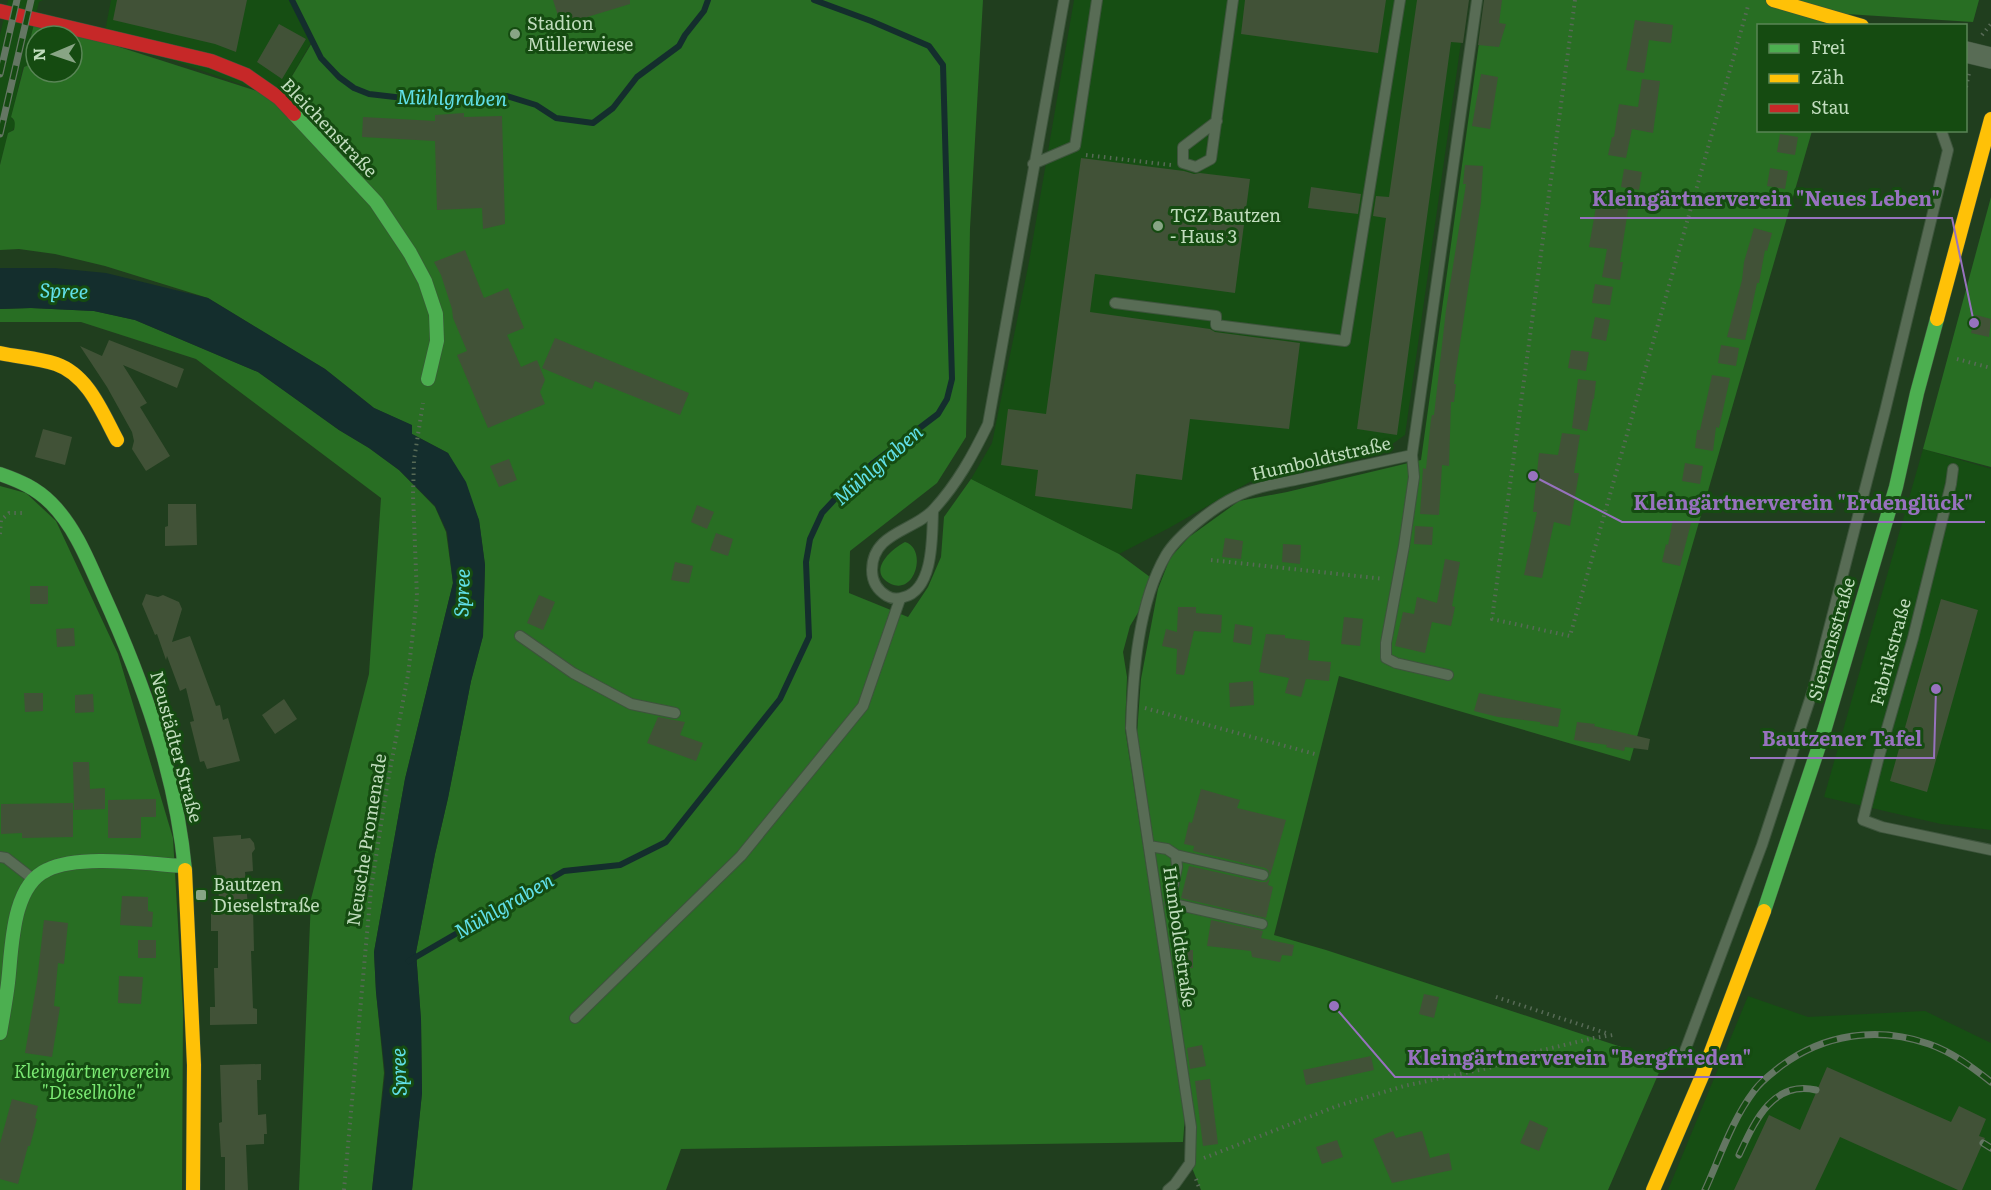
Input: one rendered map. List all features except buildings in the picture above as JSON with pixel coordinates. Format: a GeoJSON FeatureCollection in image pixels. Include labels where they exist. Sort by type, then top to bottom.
{"type":"FeatureCollection","features":[{"type":"Feature","properties":{"kind":"street"},"geometry":{"type":"LineString","coordinates":[[1773,0],[1857,24]]}},
{"type":"Feature","properties":{"kind":"street","name":"Bleichenstraße"},"geometry":{"type":"LineString","coordinates":[[0,11],[211,61],[246,75],[279,98],[376,202],[410,253],[425,281],[437,323],[437,341],[428,379]]}},
{"type":"Feature","properties":{"kind":"street"},"geometry":{"type":"LineString","coordinates":[[1972,45],[1991,57]]}},
{"type":"Feature","properties":{"kind":"street","name":"Siemensstraße"},"geometry":{"type":"LineString","coordinates":[[1653,1190],[1702,1076],[1778,872],[1825,728],[1896,487],[1917,393],[1991,119]]}},
{"type":"Feature","properties":{"kind":"street"},"geometry":{"type":"LineString","coordinates":[[0,353],[58,364],[71,372],[91,394],[117,440]]}},
{"type":"Feature","properties":{"kind":"street","name":"Neustädter Straße"},"geometry":{"type":"LineString","coordinates":[[0,474],[13,477],[29,485],[46,498],[65,518],[123,638],[151,712],[177,808],[184,866],[192,983],[193,1190]]}},
{"type":"Feature","properties":{"kind":"street"},"geometry":{"type":"LineString","coordinates":[[0,1033],[5,966],[16,919],[33,879],[45,870],[66,865],[103,863],[184,866]]}},
{"type":"Feature","properties":{"kind":"lane"},"geometry":{"type":"LineString","coordinates":[[933,512],[932,548],[925,576],[919,588],[909,596],[900,599],[890,598],[875,585],[872,574],[872,564],[877,549],[886,539],[933,512],[972,458],[988,424],[1064,0]]}},
{"type":"Feature","properties":{"kind":"lane"},"geometry":{"type":"LineString","coordinates":[[1033,164],[1075,146],[1097,0]]}},
{"type":"Feature","properties":{"kind":"lane"},"geometry":{"type":"LineString","coordinates":[[1217,121],[1183,147],[1183,163],[1197,167],[1211,159],[1217,121],[1233,0]]}},
{"type":"Feature","properties":{"kind":"lane"},"geometry":{"type":"LineString","coordinates":[[1115,303],[1216,316],[1216,325],[1345,341],[1400,0]]}},
{"type":"Feature","properties":{"kind":"lane","name":"Humboldtstraße"},"geometry":{"type":"LineString","coordinates":[[1190,1163],[1191,1127],[1131,728],[1137,652],[1152,584],[1167,553],[1188,531],[1209,513],[1236,496],[1275,484],[1412,455],[1478,0]]}},
{"type":"Feature","properties":{"kind":"lane"},"geometry":{"type":"LineString","coordinates":[[1683,1056],[1762,845],[1814,687],[1885,411],[1948,150],[1942,132]]}},
{"type":"Feature","properties":{"kind":"lane"},"geometry":{"type":"LineString","coordinates":[[1412,455],[1414,477],[1386,643],[1386,658],[1396,663],[1448,675]]}},
{"type":"Feature","properties":{"kind":"lane","name":"Fabrikstraße"},"geometry":{"type":"LineString","coordinates":[[1953,469],[1913,638],[1863,820],[1882,827],[1991,850]]}},
{"type":"Feature","properties":{"kind":"lane"},"geometry":{"type":"LineString","coordinates":[[575,1018],[741,856],[863,706],[900,599]]}},
{"type":"Feature","properties":{"kind":"lane"},"geometry":{"type":"LineString","coordinates":[[520,636],[573,673],[631,704],[675,713]]}},
{"type":"Feature","properties":{"kind":"lane"},"geometry":{"type":"LineString","coordinates":[[1149,846],[1167,849],[1176,855],[1263,875]]}},
{"type":"Feature","properties":{"kind":"lane"},"geometry":{"type":"LineString","coordinates":[[1176,855],[1177,867],[1170,903],[1262,924]]}},
{"type":"Feature","properties":{"kind":"lane"},"geometry":{"type":"LineString","coordinates":[[0,857],[6,858],[33,879]]}},
{"type":"Feature","properties":{"kind":"lane"},"geometry":{"type":"LineString","coordinates":[[1168,1190],[1190,1163]]}},
{"type":"Feature","properties":{"kind":"path"},"geometry":{"type":"LineString","coordinates":[[1575,0],[1492,620],[1570,636],[1750,0]]}},
{"type":"Feature","properties":{"kind":"path"},"geometry":{"type":"LineString","coordinates":[[1972,45],[1991,24]]}},
{"type":"Feature","properties":{"kind":"path"},"geometry":{"type":"LineString","coordinates":[[1078,154],[1168,166],[1183,163]]}},
{"type":"Feature","properties":{"kind":"path"},"geometry":{"type":"LineString","coordinates":[[1957,359],[1991,368]]}},
{"type":"Feature","properties":{"kind":"path","name":"Neusche Promenade"},"geometry":{"type":"LineString","coordinates":[[344,1190],[371,889],[408,675],[417,597],[413,495],[414,460],[419,422]]}},
{"type":"Feature","properties":{"kind":"path"},"geometry":{"type":"LineString","coordinates":[[1909,490],[1947,502]]}},
{"type":"Feature","properties":{"kind":"path"},"geometry":{"type":"LineString","coordinates":[[1211,560],[1396,581]]}},
{"type":"Feature","properties":{"kind":"path"},"geometry":{"type":"LineString","coordinates":[[1132,705],[1315,754]]}},
{"type":"Feature","properties":{"kind":"path"},"geometry":{"type":"LineString","coordinates":[[1190,1163],[1337,1106],[1404,1086],[1489,1068],[1522,1055],[1613,1035],[1496,997]]}},
{"type":"Feature","properties":{"kind":"shaded area"},"geometry":{"type":"Polygon","coordinates":[[[8,0],[43,0],[39,2],[34,24],[24,24],[24,67],[11,117],[15,126],[8,133],[0,164],[0,35],[8,0]]]}},
{"type":"Feature","properties":{"kind":"shaded area"},"geometry":{"type":"Polygon","coordinates":[[[111,0],[292,0],[312,41],[279,98],[104,36],[111,0]]]}},
{"type":"Feature","properties":{"kind":"shaded area"},"geometry":{"type":"Polygon","coordinates":[[[1074,0],[1467,0],[1405,435],[1388,447],[1274,468],[1119,554],[971,479],[992,443],[1029,262],[1074,0]]]}},
{"type":"Feature","properties":{"kind":"shaded area"},"geometry":{"type":"Polygon","coordinates":[[[1923,449],[1991,469],[1991,830],[1941,824],[1824,797],[1923,449]]]}},
{"type":"Feature","properties":{"kind":"shaded area"},"geometry":{"type":"Polygon","coordinates":[[[1748,996],[1808,1017],[1925,1011],[1991,1043],[1991,1190],[1668,1190],[1748,996]]]}},
{"type":"Feature","properties":{"kind":"green space"},"geometry":{"type":"Polygon","coordinates":[[[292,0],[983,0],[970,228],[966,437],[937,483],[850,551],[849,593],[908,617],[928,587],[941,557],[944,517],[971,479],[1119,554],[1150,577],[1142,606],[1130,626],[1123,652],[1127,677],[1125,729],[1185,1116],[1183,1142],[681,1149],[666,1190],[412,1190],[422,1093],[421,1020],[416,952],[471,681],[483,636],[485,565],[479,520],[448,453],[412,434],[411,425],[374,408],[325,369],[208,298],[105,266],[55,254],[19,249],[0,250],[0,165],[8,133],[14,130],[15,124],[11,117],[24,67],[24,84],[84,84],[84,36],[279,98],[313,41],[292,0]]]}},
{"type":"Feature","properties":{"kind":"green space"},"geometry":{"type":"Polygon","coordinates":[[[1485,0],[1979,0],[1973,22],[1846,14],[1842,24],[1757,24],[1757,132],[1812,132],[1630,761],[1339,676],[1274,935],[1664,1061],[1608,1190],[1201,1190],[1190,1163],[1191,1127],[1137,733],[1141,679],[1158,589],[1170,558],[1189,537],[1239,501],[1421,460],[1485,0]]]}},
{"type":"Feature","properties":{"kind":"green space"},"geometry":{"type":"Polygon","coordinates":[[[35,20],[48,24],[34,24],[35,20]]]}},
{"type":"Feature","properties":{"kind":"green space"},"geometry":{"type":"Polygon","coordinates":[[[1991,197],[1991,467],[1923,449],[1991,197]]]}},
{"type":"Feature","properties":{"kind":"green space"},"geometry":{"type":"Polygon","coordinates":[[[0,309],[94,311],[135,320],[258,372],[399,470],[435,507],[446,532],[453,583],[405,779],[374,952],[384,1073],[372,1190],[299,1190],[311,899],[369,674],[381,498],[196,359],[81,322],[0,322],[0,309]]]}},
{"type":"Feature","properties":{"kind":"green space","name":"Kleingärtnerverein \"Dieselhöhe\""},"geometry":{"type":"Polygon","coordinates":[[[0,486],[26,493],[56,521],[118,654],[173,838],[183,1011],[182,1190],[0,1190],[0,486]]]}},
{"type":"Feature","properties":{"kind":"green space"},"geometry":{"type":"Polygon","coordinates":[[[905,542],[912,546],[917,561],[912,577],[900,586],[884,579],[881,567],[888,555],[905,542]]]}},
{"type":"Feature","properties":{"kind":"water","name":"Spree"},"geometry":{"type":"Polygon","coordinates":[[[0,268],[55,268],[106,273],[208,298],[325,369],[374,408],[412,425],[412,434],[448,453],[466,482],[479,520],[485,565],[483,636],[471,681],[416,952],[421,1020],[422,1093],[412,1190],[372,1190],[385,1073],[374,952],[405,779],[453,583],[447,532],[435,506],[399,470],[258,372],[135,320],[94,311],[0,309],[0,268]]]}},
{"type":"Feature","properties":{"kind":"waterway","name":"Mühlgraben"},"geometry":{"type":"LineString","coordinates":[[292,0],[321,58],[339,77],[354,88],[369,94],[421,100],[507,96],[536,105],[556,118],[593,123],[613,108],[637,77],[679,46],[704,11],[708,0]]}},
{"type":"Feature","properties":{"kind":"waterway","name":"Mühlgraben"},"geometry":{"type":"LineString","coordinates":[[409,961],[564,871],[620,865],[666,842],[780,699],[809,637],[806,562],[810,539],[822,513],[872,464],[938,414],[947,399],[952,379],[943,65],[929,46],[814,0]]}},
{"type":"Feature","properties":{"kind":"railway"},"geometry":{"type":"LineString","coordinates":[[0,74],[17,0]]}},
{"type":"Feature","properties":{"kind":"railway"},"geometry":{"type":"LineString","coordinates":[[0,134],[31,0]]}},
{"type":"Feature","properties":{"kind":"railway"},"geometry":{"type":"LineString","coordinates":[[1705,1190],[1733,1126],[1757,1087],[1798,1055],[1833,1040],[1871,1035],[1909,1038],[1946,1051],[1991,1082]]}},
{"type":"Feature","properties":{"kind":"railway"},"geometry":{"type":"LineString","coordinates":[[1739,1155],[1758,1118],[1776,1098],[1788,1091],[1816,1090]]}},
{"type":"Feature","properties":{"kind":"railway"},"geometry":{"type":"LineString","coordinates":[[1983,1143],[1991,1148]]}},
{"type":"Feature","properties":{"kind":"traffic: fast"},"geometry":{"type":"LineString","coordinates":[[294,114],[376,202],[410,253],[425,281],[436,314],[437,341],[428,379]]}},
{"type":"Feature","properties":{"kind":"traffic: fast"},"geometry":{"type":"LineString","coordinates":[[1764,911],[1825,728],[1896,487],[1917,393],[1937,319]]}},
{"type":"Feature","properties":{"kind":"traffic: fast"},"geometry":{"type":"LineString","coordinates":[[0,474],[40,493],[51,503],[68,523],[87,558],[118,627],[156,729],[174,799],[185,870]]}},
{"type":"Feature","properties":{"kind":"traffic: fast"},"geometry":{"type":"LineString","coordinates":[[0,1033],[15,920],[26,890],[35,878],[47,870],[77,862],[114,861],[184,866]]}},
{"type":"Feature","properties":{"kind":"traffic: slow"},"geometry":{"type":"LineString","coordinates":[[1773,0],[1855,24]]}},
{"type":"Feature","properties":{"kind":"traffic: slow"},"geometry":{"type":"LineString","coordinates":[[1937,319],[1991,119]]}},
{"type":"Feature","properties":{"kind":"traffic: slow"},"geometry":{"type":"LineString","coordinates":[[0,353],[49,362],[67,369],[85,385],[93,396],[117,440]]}},
{"type":"Feature","properties":{"kind":"traffic: slow"},"geometry":{"type":"LineString","coordinates":[[185,870],[194,1065],[193,1190]]}},
{"type":"Feature","properties":{"kind":"traffic: slow"},"geometry":{"type":"LineString","coordinates":[[1653,1190],[1702,1076],[1764,911]]}},
{"type":"Feature","properties":{"kind":"traffic: jam"},"geometry":{"type":"LineString","coordinates":[[0,11],[211,61],[246,75],[279,98],[294,114]]}},
{"type":"Feature","properties":{"kind":"place","name":"Stadion Müllerwiese"},"geometry":{"type":"Point","coordinates":[515,34]}},
{"type":"Feature","properties":{"kind":"place","name":"TGZ Bautzen - Haus 3"},"geometry":{"type":"Point","coordinates":[1158,226]}},
{"type":"Feature","properties":{"kind":"place","name":"Kleingärtnerverein \"Neues Leben\""},"geometry":{"type":"Point","coordinates":[1974,323]}},
{"type":"Feature","properties":{"kind":"place","name":"Kleingärtnerverein \"Erdenglück\""},"geometry":{"type":"Point","coordinates":[1533,476]}},
{"type":"Feature","properties":{"kind":"place","name":"Bautzener Tafel"},"geometry":{"type":"Point","coordinates":[1936,689]}},
{"type":"Feature","properties":{"kind":"place","name":"Bautzen Dieselstraße"},"geometry":{"type":"Point","coordinates":[201,895]}},
{"type":"Feature","properties":{"kind":"place","name":"Kleingärtnerverein \"Bergfrieden\""},"geometry":{"type":"Point","coordinates":[1334,1006]}}]}
